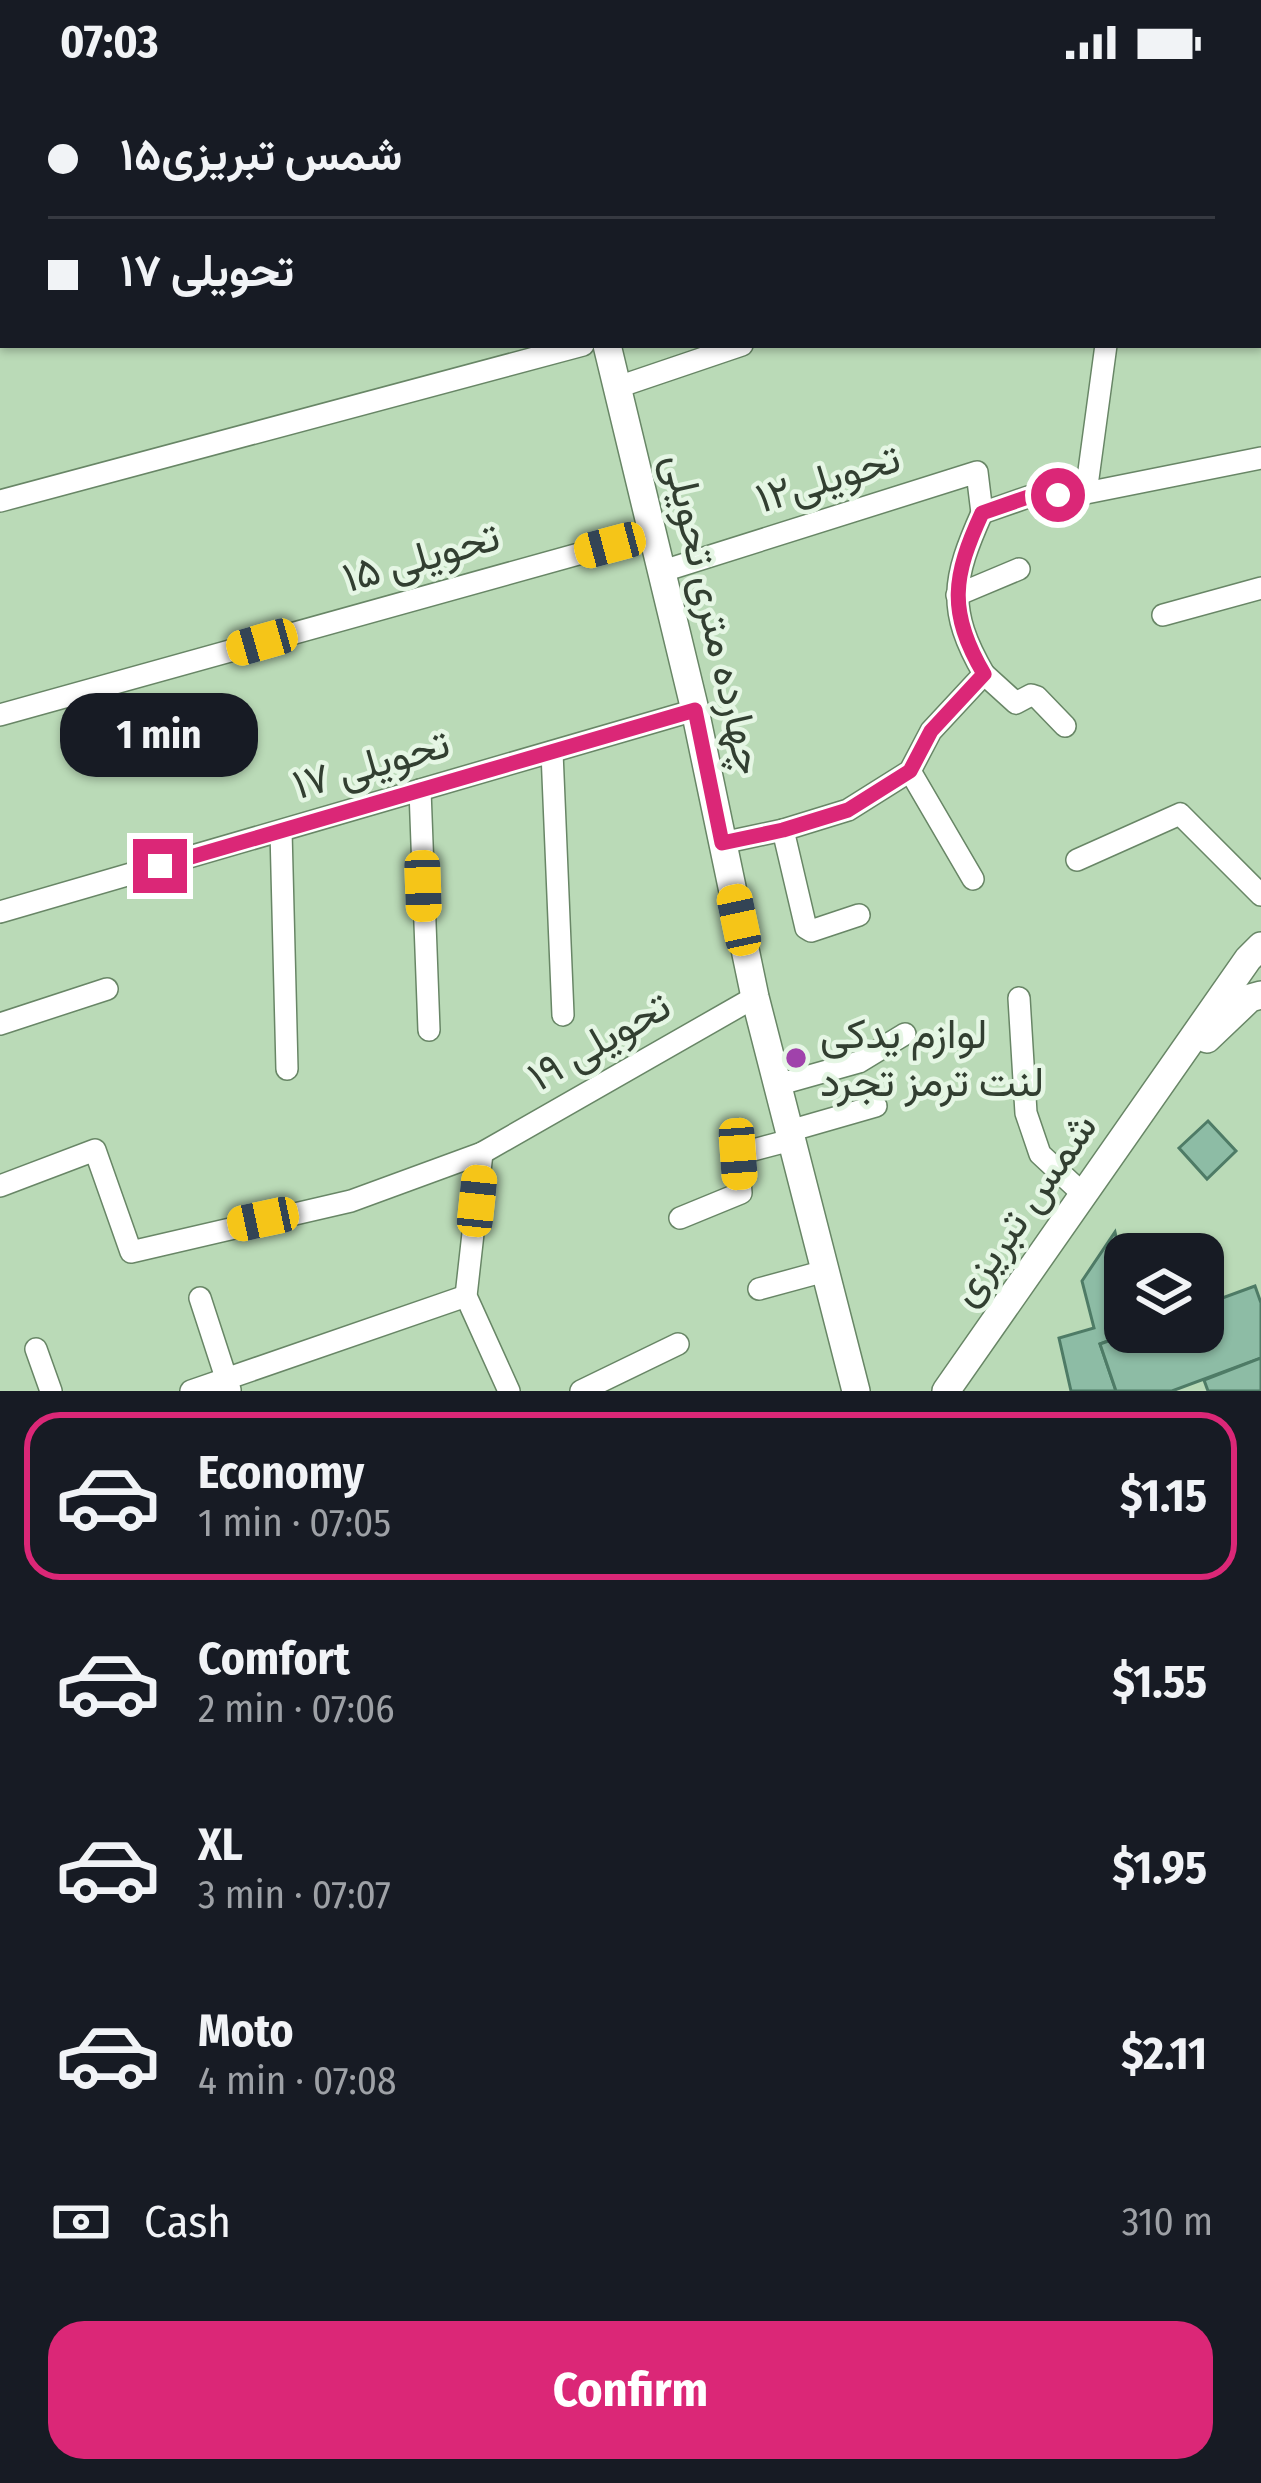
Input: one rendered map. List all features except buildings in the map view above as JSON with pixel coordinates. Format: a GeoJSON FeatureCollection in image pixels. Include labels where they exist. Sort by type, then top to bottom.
{"type":"FeatureCollection","features":[{"type":"Feature","properties":{"kind":"street"},"geometry":{"type":"LineString","coordinates":[[0,501],[572,348]]}},
{"type":"Feature","properties":{"kind":"street","name":"چهارده متری تحویلی"},"geometry":{"type":"LineString","coordinates":[[608,348],[695,710],[755,997],[856,1391]]}},
{"type":"Feature","properties":{"kind":"street"},"geometry":{"type":"LineString","coordinates":[[618,387],[733,348]]}},
{"type":"Feature","properties":{"kind":"street"},"geometry":{"type":"LineString","coordinates":[[1086,493],[1106,348]]}},
{"type":"Feature","properties":{"kind":"street"},"geometry":{"type":"LineString","coordinates":[[1065,726],[1031,694],[1016,703],[984,674],[969,648],[957,595],[960,563],[982,513],[1028,497],[1086,493],[1261,458]]}},
{"type":"Feature","properties":{"kind":"street","name":"تحویلی۱۲"},"geometry":{"type":"LineString","coordinates":[[663,571],[977,472],[982,513]]}},
{"type":"Feature","properties":{"kind":"street","name":"تحویلی ۱۵"},"geometry":{"type":"LineString","coordinates":[[0,716],[654,533]]}},
{"type":"Feature","properties":{"kind":"street"},"geometry":{"type":"LineString","coordinates":[[957,595],[1018,569]]}},
{"type":"Feature","properties":{"kind":"street"},"geometry":{"type":"LineString","coordinates":[[1163,615],[1261,588]]}},
{"type":"Feature","properties":{"kind":"street"},"geometry":{"type":"LineString","coordinates":[[722,843],[848,810],[910,771],[931,731],[984,674]]}},
{"type":"Feature","properties":{"kind":"street","name":"تحویلی ۱۷"},"geometry":{"type":"LineString","coordinates":[[0,912],[695,710]]}},
{"type":"Feature","properties":{"kind":"street"},"geometry":{"type":"LineString","coordinates":[[552,752],[563,1015]]}},
{"type":"Feature","properties":{"kind":"street"},"geometry":{"type":"LineString","coordinates":[[910,771],[973,879]]}},
{"type":"Feature","properties":{"kind":"street"},"geometry":{"type":"LineString","coordinates":[[420,790],[429,1030]]}},
{"type":"Feature","properties":{"kind":"street"},"geometry":{"type":"LineString","coordinates":[[1077,860],[1180,814],[1261,895]]}},
{"type":"Feature","properties":{"kind":"street"},"geometry":{"type":"LineString","coordinates":[[783,830],[806,928],[812,931],[859,915]]}},
{"type":"Feature","properties":{"kind":"street"},"geometry":{"type":"LineString","coordinates":[[281,831],[287,1069]]}},
{"type":"Feature","properties":{"kind":"street","name":"شمس تبریزی"},"geometry":{"type":"LineString","coordinates":[[946,1391],[1261,946]]}},
{"type":"Feature","properties":{"kind":"street"},"geometry":{"type":"LineString","coordinates":[[0,1024],[107,989]]}},
{"type":"Feature","properties":{"kind":"street","name":"شمس تبریزی"},"geometry":{"type":"LineString","coordinates":[[1169,1076],[1250,998],[1261,995]]}},
{"type":"Feature","properties":{"kind":"street","name":"تحویلی ۱۹"},"geometry":{"type":"LineString","coordinates":[[0,1186],[94,1150],[131,1252],[351,1201],[482,1153],[755,997]]}},
{"type":"Feature","properties":{"kind":"street"},"geometry":{"type":"LineString","coordinates":[[1019,998],[1026,1113],[1040,1154],[1084,1195]]}},
{"type":"Feature","properties":{"kind":"street"},"geometry":{"type":"LineString","coordinates":[[777,1085],[859,1062],[905,1034]]}},
{"type":"Feature","properties":{"kind":"street"},"geometry":{"type":"LineString","coordinates":[[680,1218],[741,1193],[738,1154],[876,1106]]}},
{"type":"Feature","properties":{"kind":"street"},"geometry":{"type":"LineString","coordinates":[[482,1153],[466,1296],[509,1391]]}},
{"type":"Feature","properties":{"kind":"street"},"geometry":{"type":"LineString","coordinates":[[758,1289],[825,1271]]}},
{"type":"Feature","properties":{"kind":"street"},"geometry":{"type":"LineString","coordinates":[[191,1391],[228,1385],[466,1296]]}},
{"type":"Feature","properties":{"kind":"street"},"geometry":{"type":"LineString","coordinates":[[200,1298],[228,1385]]}},
{"type":"Feature","properties":{"kind":"street"},"geometry":{"type":"LineString","coordinates":[[581,1391],[678,1344]]}},
{"type":"Feature","properties":{"kind":"street"},"geometry":{"type":"LineString","coordinates":[[36,1349],[51,1391]]}},
{"type":"Feature","properties":{"kind":"place","name":"لوازم یدکی لنت ترمز تجرد"},"geometry":{"type":"Point","coordinates":[796,1058]}},
{"type":"Feature","properties":{"kind":"route"},"geometry":{"type":"LineString","coordinates":[[160,866],[695,710],[722,843],[848,810],[910,771],[931,731],[984,674],[969,648],[957,595],[960,563],[982,513],[1028,497],[1058,495]]}}]}
